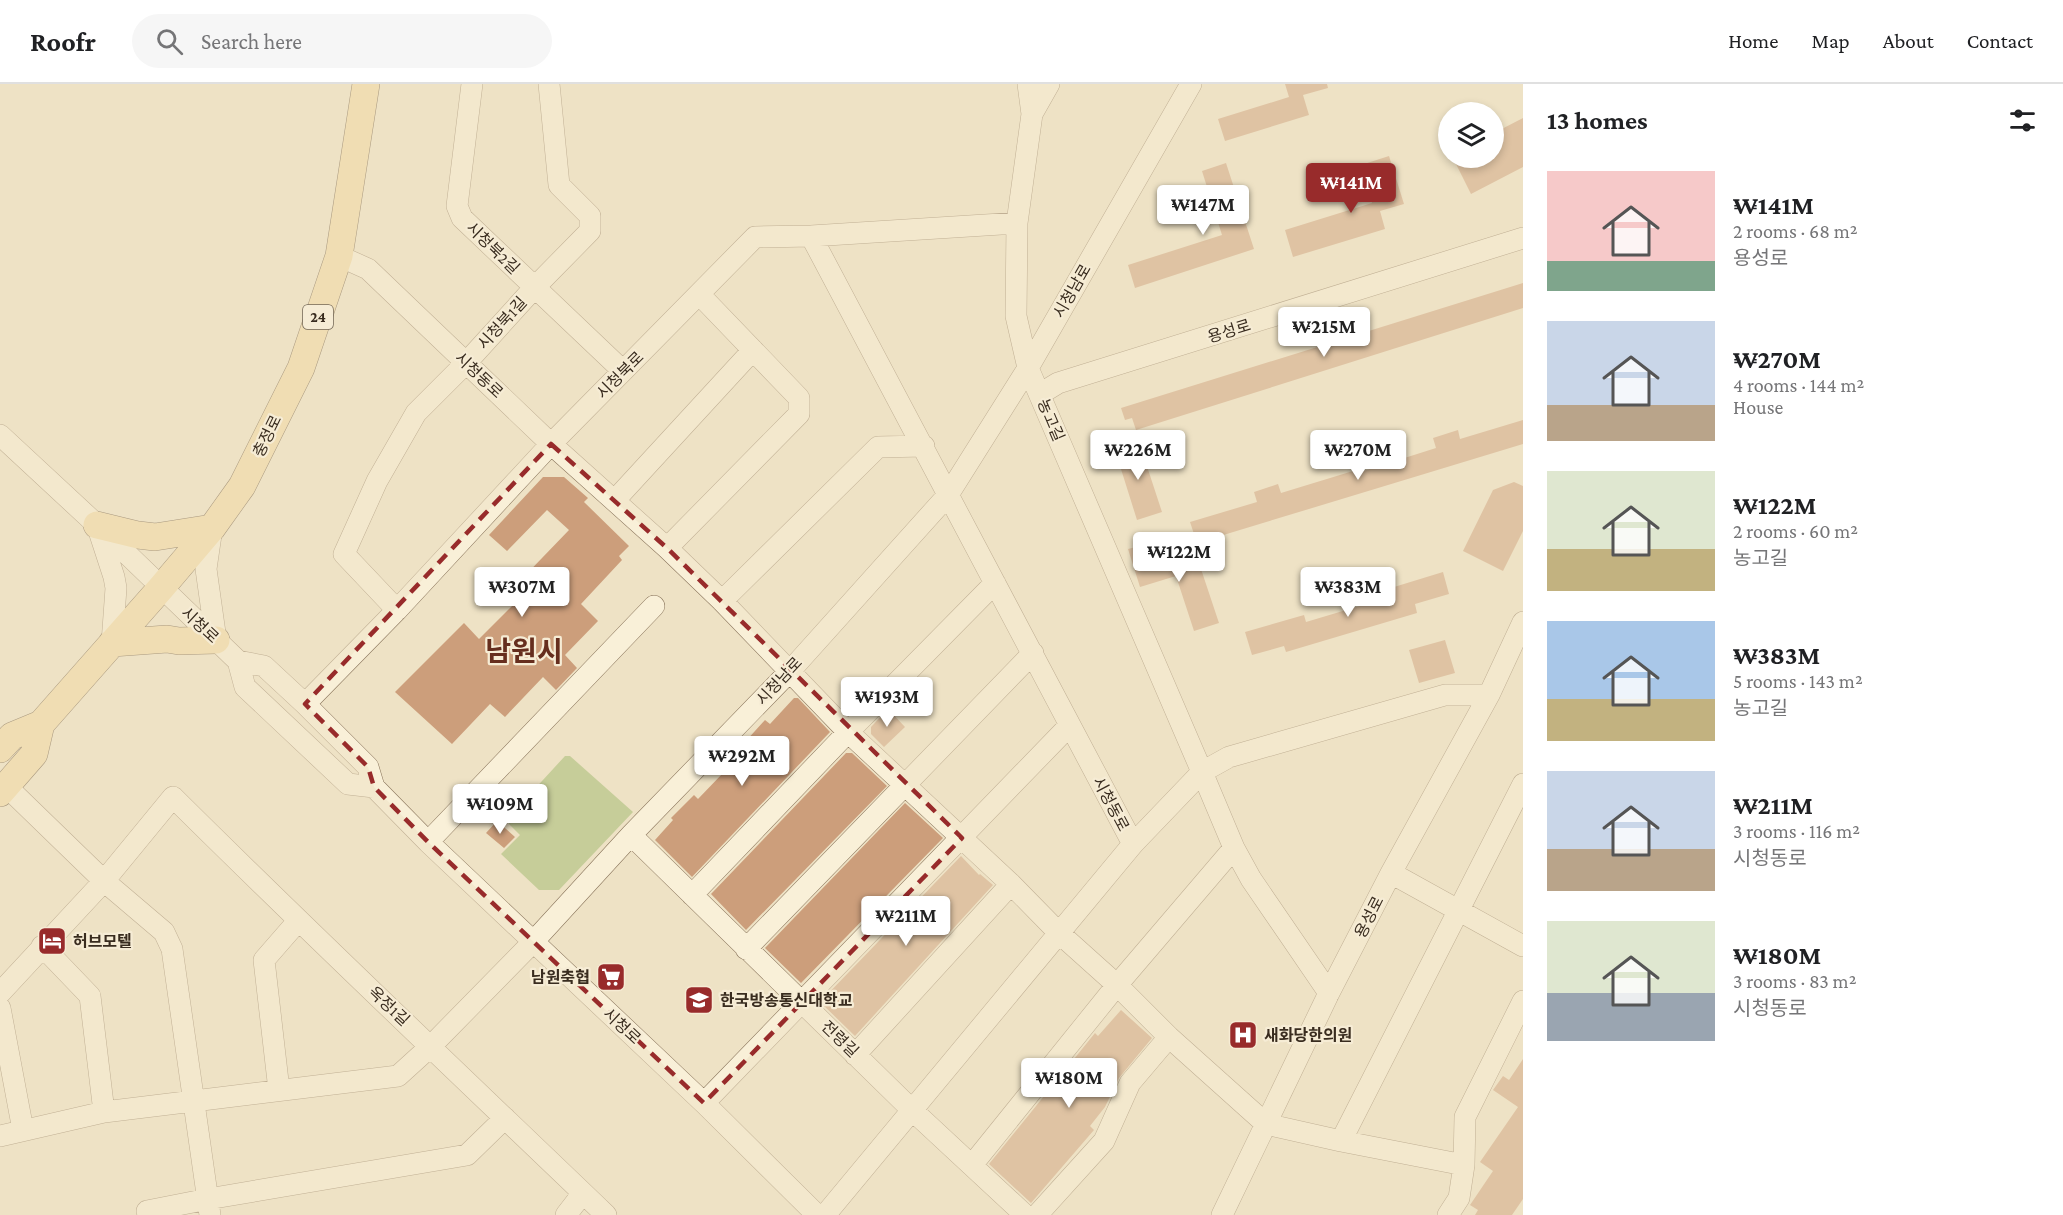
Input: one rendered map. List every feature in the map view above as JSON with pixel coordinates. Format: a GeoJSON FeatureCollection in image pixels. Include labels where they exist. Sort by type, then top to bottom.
{"type":"FeatureCollection","features":[{"type":"Feature","properties":{"kind":"main road","name":"충정로"},"geometry":{"type":"LineString","coordinates":[[0,749],[12,736],[41,724],[212,528],[242,486],[301,368],[339,256],[366,84]]}},
{"type":"Feature","properties":{"kind":"main road"},"geometry":{"type":"LineString","coordinates":[[97,525],[138,536],[155,537],[212,528]]}},
{"type":"Feature","properties":{"kind":"main road"},"geometry":{"type":"LineString","coordinates":[[112,643],[167,639],[216,640]]}},
{"type":"Feature","properties":{"kind":"main road","name":"충정로"},"geometry":{"type":"LineString","coordinates":[[3,789],[34,754],[41,724]]}},
{"type":"Feature","properties":{"kind":"street","name":"시청북2길"},"geometry":{"type":"LineString","coordinates":[[472,84],[457,206],[462,218],[623,372]]}},
{"type":"Feature","properties":{"kind":"street","name":"시청북1길"},"geometry":{"type":"LineString","coordinates":[[397,610],[344,554],[377,481],[416,413],[590,231],[590,216],[559,185],[549,84]]}},
{"type":"Feature","properties":{"kind":"street"},"geometry":{"type":"LineString","coordinates":[[1028,84],[1032,114]]}},
{"type":"Feature","properties":{"kind":"street","name":"농고길"},"geometry":{"type":"LineString","coordinates":[[1049,84],[1032,114],[1017,223],[1016,316],[1028,368],[1234,848],[1251,879],[1329,993]]}},
{"type":"Feature","properties":{"kind":"street","name":"시청남로"},"geometry":{"type":"LineString","coordinates":[[0,1136],[104,1112],[398,1076],[431,1046],[533,942],[631,835],[790,670],[948,495],[1028,368],[1191,84]]}},
{"type":"Feature","properties":{"kind":"street","name":"시청북로"},"geometry":{"type":"LineString","coordinates":[[305,704],[397,610],[551,444],[756,237],[812,236],[1017,223]]}},
{"type":"Feature","properties":{"kind":"street"},"geometry":{"type":"LineString","coordinates":[[812,236],[948,495]]}},
{"type":"Feature","properties":{"kind":"street","name":"용성로"},"geometry":{"type":"LineString","coordinates":[[1040,394],[1058,383],[1523,238]]}},
{"type":"Feature","properties":{"kind":"street","name":"시청동로"},"geometry":{"type":"LineString","coordinates":[[339,256],[368,270],[551,444],[667,548],[790,670],[848,732],[905,783],[1059,933],[1118,985],[1169,1037],[1266,1124]]}},
{"type":"Feature","properties":{"kind":"street"},"geometry":{"type":"LineString","coordinates":[[667,548],[799,414],[800,398],[699,294]]}},
{"type":"Feature","properties":{"kind":"street"},"geometry":{"type":"LineString","coordinates":[[615,500],[753,350]]}},
{"type":"Feature","properties":{"kind":"street","name":"시청로"},"geometry":{"type":"LineString","coordinates":[[0,435],[97,525],[238,662],[245,687],[348,784],[374,787]]}},
{"type":"Feature","properties":{"kind":"street"},"geometry":{"type":"LineString","coordinates":[[722,601],[878,447],[924,446]]}},
{"type":"Feature","properties":{"kind":"street","name":"시청동로"},"geometry":{"type":"LineString","coordinates":[[825,1215],[1133,844],[948,495]]}},
{"type":"Feature","properties":{"kind":"street"},"geometry":{"type":"LineString","coordinates":[[97,525],[116,588],[112,643]]}},
{"type":"Feature","properties":{"kind":"street"},"geometry":{"type":"LineString","coordinates":[[212,528],[206,569],[216,640]]}},
{"type":"Feature","properties":{"kind":"street"},"geometry":{"type":"LineString","coordinates":[[692,895],[995,583]]}},
{"type":"Feature","properties":{"kind":"street"},"geometry":{"type":"LineString","coordinates":[[428,842],[654,606]]}},
{"type":"Feature","properties":{"kind":"street","name":"용성로"},"geometry":{"type":"LineString","coordinates":[[1222,1215],[1329,993],[1391,873],[1489,695],[1523,622]]}},
{"type":"Feature","properties":{"kind":"street"},"geometry":{"type":"LineString","coordinates":[[746,949],[1033,653]]}},
{"type":"Feature","properties":{"kind":"street","name":"시청로"},"geometry":{"type":"LineString","coordinates":[[238,662],[264,666],[305,704],[368,767],[374,787],[428,842],[704,1103],[817,1215]]}},
{"type":"Feature","properties":{"kind":"street"},"geometry":{"type":"LineString","coordinates":[[1133,844],[1202,772],[1229,757],[1445,695],[1489,695]]}},
{"type":"Feature","properties":{"kind":"street"},"geometry":{"type":"LineString","coordinates":[[704,1103],[1069,726]]}},
{"type":"Feature","properties":{"kind":"street"},"geometry":{"type":"LineString","coordinates":[[1341,1141],[1523,784]]}},
{"type":"Feature","properties":{"kind":"street"},"geometry":{"type":"LineString","coordinates":[[3,789],[164,932],[172,949],[209,1207]]}},
{"type":"Feature","properties":{"kind":"street","name":"옥정1길"},"geometry":{"type":"LineString","coordinates":[[104,881],[173,797],[298,921],[606,1215]]}},
{"type":"Feature","properties":{"kind":"street","name":"전령길"},"geometry":{"type":"LineString","coordinates":[[631,835],[912,1110],[1025,1215]]}},
{"type":"Feature","properties":{"kind":"street"},"geometry":{"type":"LineString","coordinates":[[972,1166],[1118,985],[1234,848]]}},
{"type":"Feature","properties":{"kind":"street"},"geometry":{"type":"LineString","coordinates":[[1391,873],[1523,946]]}},
{"type":"Feature","properties":{"kind":"street"},"geometry":{"type":"LineString","coordinates":[[0,993],[104,881]]}},
{"type":"Feature","properties":{"kind":"street"},"geometry":{"type":"LineString","coordinates":[[855,1055],[1011,884]]}},
{"type":"Feature","properties":{"kind":"street"},"geometry":{"type":"LineString","coordinates":[[279,1090],[264,960],[298,921]]}},
{"type":"Feature","properties":{"kind":"street"},"geometry":{"type":"LineString","coordinates":[[42,946],[90,996],[104,1112]]}},
{"type":"Feature","properties":{"kind":"street"},"geometry":{"type":"LineString","coordinates":[[1448,1215],[1459,1198],[1464,1165],[1465,1117],[1523,1001]]}},
{"type":"Feature","properties":{"kind":"street"},"geometry":{"type":"LineString","coordinates":[[0,1008],[23,1130]]}},
{"type":"Feature","properties":{"kind":"street"},"geometry":{"type":"LineString","coordinates":[[1037,1215],[1104,1141],[1130,1083],[1169,1037]]}},
{"type":"Feature","properties":{"kind":"street"},"geometry":{"type":"LineString","coordinates":[[147,1211],[209,1207],[467,1155],[505,1118]]}},
{"type":"Feature","properties":{"kind":"street"},"geometry":{"type":"LineString","coordinates":[[1266,1124],[1464,1165]]}},
{"type":"Feature","properties":{"kind":"street"},"geometry":{"type":"LineString","coordinates":[[567,1215],[583,1193]]}},
{"type":"Feature","properties":{"kind":"highlighted area"},"geometry":{"type":"Polygon","coordinates":[[[551,444],[667,548],[962,838],[704,1103],[428,842],[374,787],[368,767],[305,704],[551,444]]]}},
{"type":"Feature","properties":{"kind":"green space"},"geometry":{"type":"Polygon","coordinates":[[[565,756],[570,756],[633,812],[559,890],[539,890],[501,854],[520,835],[509,824],[508,818],[565,756]]]}},
{"type":"Feature","properties":{"kind":"building"},"geometry":{"type":"Polygon","coordinates":[[[1285,84],[1327,84],[1328,88],[1303,95],[1309,115],[1225,141],[1218,119],[1289,97],[1285,84]]]}},
{"type":"Feature","properties":{"kind":"building"},"geometry":{"type":"Polygon","coordinates":[[[1523,118],[1523,167],[1471,194],[1458,168],[1504,168],[1504,128],[1523,118]]]}},
{"type":"Feature","properties":{"kind":"building"},"geometry":{"type":"Polygon","coordinates":[[[1389,156],[1404,204],[1380,211],[1385,229],[1293,257],[1285,230],[1372,203],[1361,165],[1389,156]]]}},
{"type":"Feature","properties":{"kind":"building"},"geometry":{"type":"Polygon","coordinates":[[[1226,163],[1254,249],[1135,288],[1128,265],[1222,235],[1202,171],[1226,163]]]}},
{"type":"Feature","properties":{"kind":"building"},"geometry":{"type":"Polygon","coordinates":[[[1523,283],[1523,308],[1136,430],[1132,418],[1125,420],[1121,408],[1523,283]]]}},
{"type":"Feature","properties":{"kind":"building"},"geometry":{"type":"Polygon","coordinates":[[[1523,420],[1523,444],[1197,543],[1190,522],[1257,502],[1254,492],[1278,484],[1281,493],[1353,471],[1354,474],[1436,448],[1433,438],[1458,430],[1460,439],[1523,420]]]}},
{"type":"Feature","properties":{"kind":"building"},"geometry":{"type":"Polygon","coordinates":[[[1139,442],[1162,512],[1137,520],[1115,450],[1139,442]]]}},
{"type":"Feature","properties":{"kind":"building"},"geometry":{"type":"Polygon","coordinates":[[[543,477],[564,477],[588,498],[584,502],[629,546],[619,556],[622,560],[581,604],[598,621],[565,655],[577,668],[556,690],[543,677],[505,717],[490,704],[452,744],[395,692],[464,623],[479,639],[523,595],[515,586],[569,530],[547,510],[507,551],[489,535],[543,477]]]}},
{"type":"Feature","properties":{"kind":"building"},"geometry":{"type":"Polygon","coordinates":[[[1514,482],[1523,486],[1523,531],[1503,571],[1463,551],[1493,490],[1514,482]]]}},
{"type":"Feature","properties":{"kind":"building"},"geometry":{"type":"Polygon","coordinates":[[[1147,544],[1155,567],[1196,554],[1219,623],[1194,631],[1176,576],[1140,587],[1128,549],[1147,544]]]}},
{"type":"Feature","properties":{"kind":"building"},"geometry":{"type":"Polygon","coordinates":[[[1443,572],[1449,594],[1415,604],[1417,613],[1286,652],[1284,646],[1252,655],[1245,632],[1304,615],[1306,622],[1383,599],[1381,591],[1443,572]]]}},
{"type":"Feature","properties":{"kind":"building"},"geometry":{"type":"Polygon","coordinates":[[[1445,640],[1455,673],[1419,683],[1409,650],[1445,640]]]}},
{"type":"Feature","properties":{"kind":"building"},"geometry":{"type":"Polygon","coordinates":[[[794,698],[798,698],[830,732],[692,877],[655,840],[673,820],[671,818],[694,795],[698,799],[749,746],[745,742],[765,720],[770,724],[794,698]]]}},
{"type":"Feature","properties":{"kind":"building"},"geometry":{"type":"Polygon","coordinates":[[[888,709],[905,727],[884,747],[871,734],[871,727],[888,709]]]}},
{"type":"Feature","properties":{"kind":"building"},"geometry":{"type":"Polygon","coordinates":[[[846,753],[852,753],[887,786],[746,930],[711,894],[846,753]]]}},
{"type":"Feature","properties":{"kind":"building"},"geometry":{"type":"Polygon","coordinates":[[[905,803],[943,838],[801,983],[765,948],[905,803]]]}},
{"type":"Feature","properties":{"kind":"building"},"geometry":{"type":"Polygon","coordinates":[[[497,821],[515,837],[504,848],[486,833],[497,821]]]}},
{"type":"Feature","properties":{"kind":"building"},"geometry":{"type":"Polygon","coordinates":[[[961,856],[979,875],[993,885],[855,1036],[820,1002],[961,856]]]}},
{"type":"Feature","properties":{"kind":"building"},"geometry":{"type":"Polygon","coordinates":[[[1121,1010],[1152,1038],[1119,1078],[1105,1107],[1090,1126],[1094,1130],[1031,1203],[989,1164],[1095,1033],[1098,1036],[1121,1010]]]}},
{"type":"Feature","properties":{"kind":"building"},"geometry":{"type":"Polygon","coordinates":[[[1523,1059],[1523,1199],[1512,1215],[1475,1215],[1478,1210],[1470,1205],[1493,1171],[1480,1162],[1518,1107],[1493,1090],[1503,1076],[1509,1080],[1523,1059]]]}},
{"type":"Feature","properties":{"kind":"place","name":"허브모텔"},"geometry":{"type":"Point","coordinates":[52,941]}},
{"type":"Feature","properties":{"kind":"place","name":"남원축협"},"geometry":{"type":"Point","coordinates":[611,977]}},
{"type":"Feature","properties":{"kind":"place","name":"한국방송통신대학교"},"geometry":{"type":"Point","coordinates":[699,1000]}},
{"type":"Feature","properties":{"kind":"place","name":"새화당한의원"},"geometry":{"type":"Point","coordinates":[1243,1035]}},
{"type":"Feature","properties":{"kind":"district","name":"남원시"},"geometry":{"type":"Point","coordinates":[524,651]}}]}
